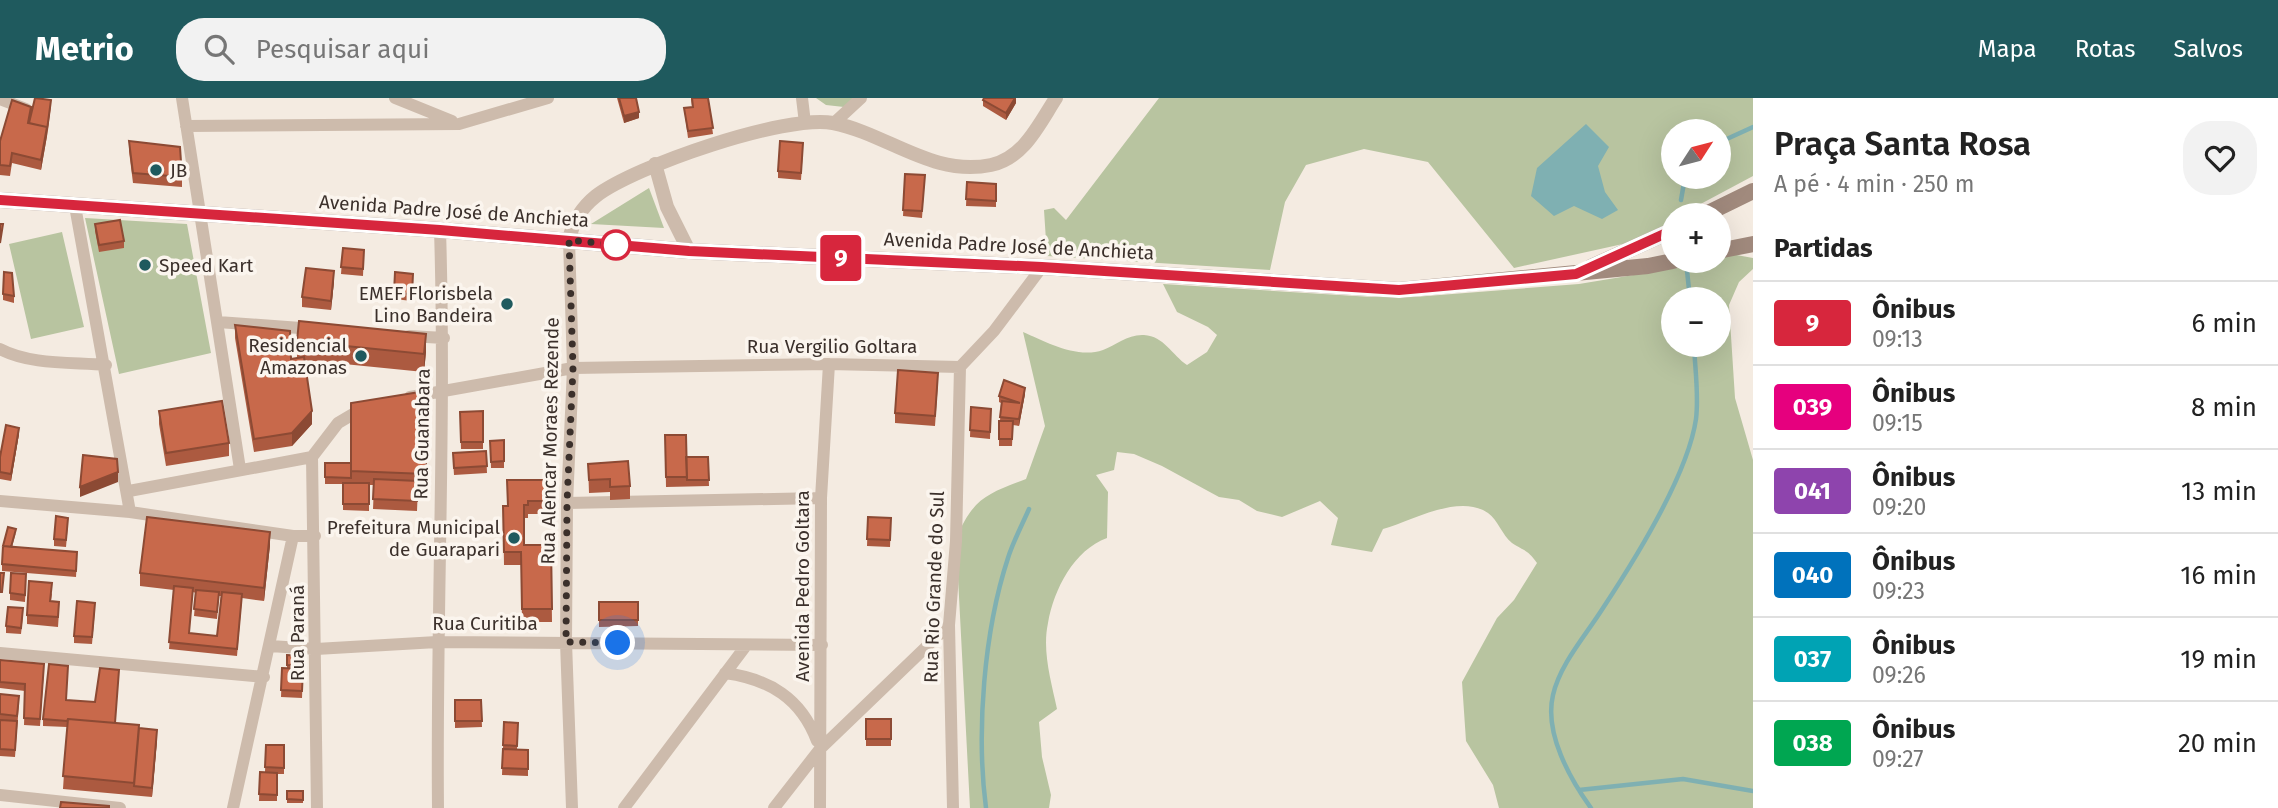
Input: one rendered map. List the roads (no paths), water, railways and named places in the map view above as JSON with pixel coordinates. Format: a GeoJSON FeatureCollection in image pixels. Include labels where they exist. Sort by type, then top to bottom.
{"type":"FeatureCollection","features":[{"type":"Feature","properties":{"kind":"main road"},"geometry":{"type":"LineString","coordinates":[[1728,203],[1753,191]]}},
{"type":"Feature","properties":{"kind":"main road","name":"Avenida Padre José de Anchieta"},"geometry":{"type":"LineString","coordinates":[[0,200],[198,212],[689,251],[1042,267],[1399,290],[1576,274],[1661,263]]}},
{"type":"Feature","properties":{"kind":"main road","name":"Avenida Padre José de Anchieta"},"geometry":{"type":"LineString","coordinates":[[1576,274],[1661,235]]}},
{"type":"Feature","properties":{"kind":"main road"},"geometry":{"type":"LineString","coordinates":[[1731,248],[1753,244]]}},
{"type":"Feature","properties":{"kind":"street"},"geometry":{"type":"LineString","coordinates":[[181,98],[240,469]]}},
{"type":"Feature","properties":{"kind":"street"},"geometry":{"type":"LineString","coordinates":[[395,98],[459,124]]}},
{"type":"Feature","properties":{"kind":"street"},"geometry":{"type":"LineString","coordinates":[[186,126],[459,124],[548,98]]}},
{"type":"Feature","properties":{"kind":"street"},"geometry":{"type":"LineString","coordinates":[[802,98],[806,123]]}},
{"type":"Feature","properties":{"kind":"street"},"geometry":{"type":"LineString","coordinates":[[834,123],[861,98]]}},
{"type":"Feature","properties":{"kind":"street"},"geometry":{"type":"LineString","coordinates":[[569,240],[572,224],[595,197],[655,164],[730,141],[806,123],[834,123],[937,163],[961,168],[990,165],[1007,160],[1020,150],[1056,98]]}},
{"type":"Feature","properties":{"kind":"street"},"geometry":{"type":"LineString","coordinates":[[0,99],[30,110]]}},
{"type":"Feature","properties":{"kind":"street"},"geometry":{"type":"LineString","coordinates":[[655,164],[667,207],[689,251]]}},
{"type":"Feature","properties":{"kind":"street"},"geometry":{"type":"LineString","coordinates":[[75,206],[131,512]]}},
{"type":"Feature","properties":{"kind":"street","name":"Rua Guanabara"},"geometry":{"type":"LineString","coordinates":[[438,808],[437,642],[444,338],[440,230]]}},
{"type":"Feature","properties":{"kind":"street","name":"Rua Alencar Moraes Rezende"},"geometry":{"type":"LineString","coordinates":[[569,240],[573,368],[567,503],[566,642],[572,808]]}},
{"type":"Feature","properties":{"kind":"street"},"geometry":{"type":"LineString","coordinates":[[960,367],[994,331],[1042,267]]}},
{"type":"Feature","properties":{"kind":"street"},"geometry":{"type":"LineString","coordinates":[[218,322],[324,330]]}},
{"type":"Feature","properties":{"kind":"street"},"geometry":{"type":"LineString","coordinates":[[391,334],[444,338]]}},
{"type":"Feature","properties":{"kind":"street"},"geometry":{"type":"LineString","coordinates":[[3,352],[106,365]]}},
{"type":"Feature","properties":{"kind":"street","name":"Rua Vergilio Goltara"},"geometry":{"type":"LineString","coordinates":[[400,399],[573,368],[829,364],[960,367]]}},
{"type":"Feature","properties":{"kind":"street","name":"Avenida Pedro Goltara"},"geometry":{"type":"LineString","coordinates":[[820,808],[821,498],[829,364]]}},
{"type":"Feature","properties":{"kind":"street","name":"Rua Rio Grande do Sul"},"geometry":{"type":"LineString","coordinates":[[953,808],[949,625],[956,541],[960,367]]}},
{"type":"Feature","properties":{"kind":"street"},"geometry":{"type":"LineString","coordinates":[[129,491],[312,457],[338,423],[366,407],[377,404]]}},
{"type":"Feature","properties":{"kind":"street","name":"Rua Paraná"},"geometry":{"type":"LineString","coordinates":[[312,457],[317,808]]}},
{"type":"Feature","properties":{"kind":"street"},"geometry":{"type":"LineString","coordinates":[[567,503],[821,498]]}},
{"type":"Feature","properties":{"kind":"street"},"geometry":{"type":"LineString","coordinates":[[0,501],[131,512],[293,536],[315,536]]}},
{"type":"Feature","properties":{"kind":"street"},"geometry":{"type":"LineString","coordinates":[[233,808],[293,536]]}},
{"type":"Feature","properties":{"kind":"street"},"geometry":{"type":"LineString","coordinates":[[774,808],[820,749],[949,625]]}},
{"type":"Feature","properties":{"kind":"street","name":"Rua Curitiba"},"geometry":{"type":"LineString","coordinates":[[270,646],[316,649],[437,642],[745,647],[822,645]]}},
{"type":"Feature","properties":{"kind":"street"},"geometry":{"type":"LineString","coordinates":[[624,808],[745,647]]}},
{"type":"Feature","properties":{"kind":"street"},"geometry":{"type":"LineString","coordinates":[[0,653],[264,677]]}},
{"type":"Feature","properties":{"kind":"street"},"geometry":{"type":"LineString","coordinates":[[725,673],[751,676],[785,695],[811,724],[820,749]]}},
{"type":"Feature","properties":{"kind":"street"},"geometry":{"type":"LineString","coordinates":[[0,794],[120,808]]}},
{"type":"Feature","properties":{"kind":"water"},"geometry":{"type":"Polygon","coordinates":[[[1586,124],[1609,147],[1598,166],[1605,192],[1618,210],[1602,219],[1574,206],[1554,216],[1531,196],[1537,168],[1586,124]]]}},
{"type":"Feature","properties":{"kind":"waterway"},"geometry":{"type":"LineString","coordinates":[[1731,137],[1753,127]]}},
{"type":"Feature","properties":{"kind":"waterway"},"geometry":{"type":"LineString","coordinates":[[1681,200],[1683,189]]}},
{"type":"Feature","properties":{"kind":"waterway"},"geometry":{"type":"LineString","coordinates":[[1687,273],[1689,287]]}},
{"type":"Feature","properties":{"kind":"waterway"},"geometry":{"type":"LineString","coordinates":[[1591,808],[1567,770],[1561,755],[1552,725],[1553,695],[1567,661],[1644,542],[1682,465],[1696,419],[1695,357]]}},
{"type":"Feature","properties":{"kind":"waterway"},"geometry":{"type":"LineString","coordinates":[[986,808],[982,715],[988,649],[1008,558],[1029,509]]}},
{"type":"Feature","properties":{"kind":"waterway"},"geometry":{"type":"LineString","coordinates":[[1579,790],[1683,779],[1753,791]]}},
{"type":"Feature","properties":{"kind":"place","name":"JB"},"geometry":{"type":"Point","coordinates":[156,170]}},
{"type":"Feature","properties":{"kind":"place","name":"Speed Kart"},"geometry":{"type":"Point","coordinates":[145,265]}},
{"type":"Feature","properties":{"kind":"place","name":"EMEF Florisbela Lino Bandeira"},"geometry":{"type":"Point","coordinates":[507,304]}},
{"type":"Feature","properties":{"kind":"place","name":"Residencial Amazonas"},"geometry":{"type":"Point","coordinates":[361,356]}},
{"type":"Feature","properties":{"kind":"place","name":"Prefeitura Municipal de Guarapari"},"geometry":{"type":"Point","coordinates":[514,538]}}]}
